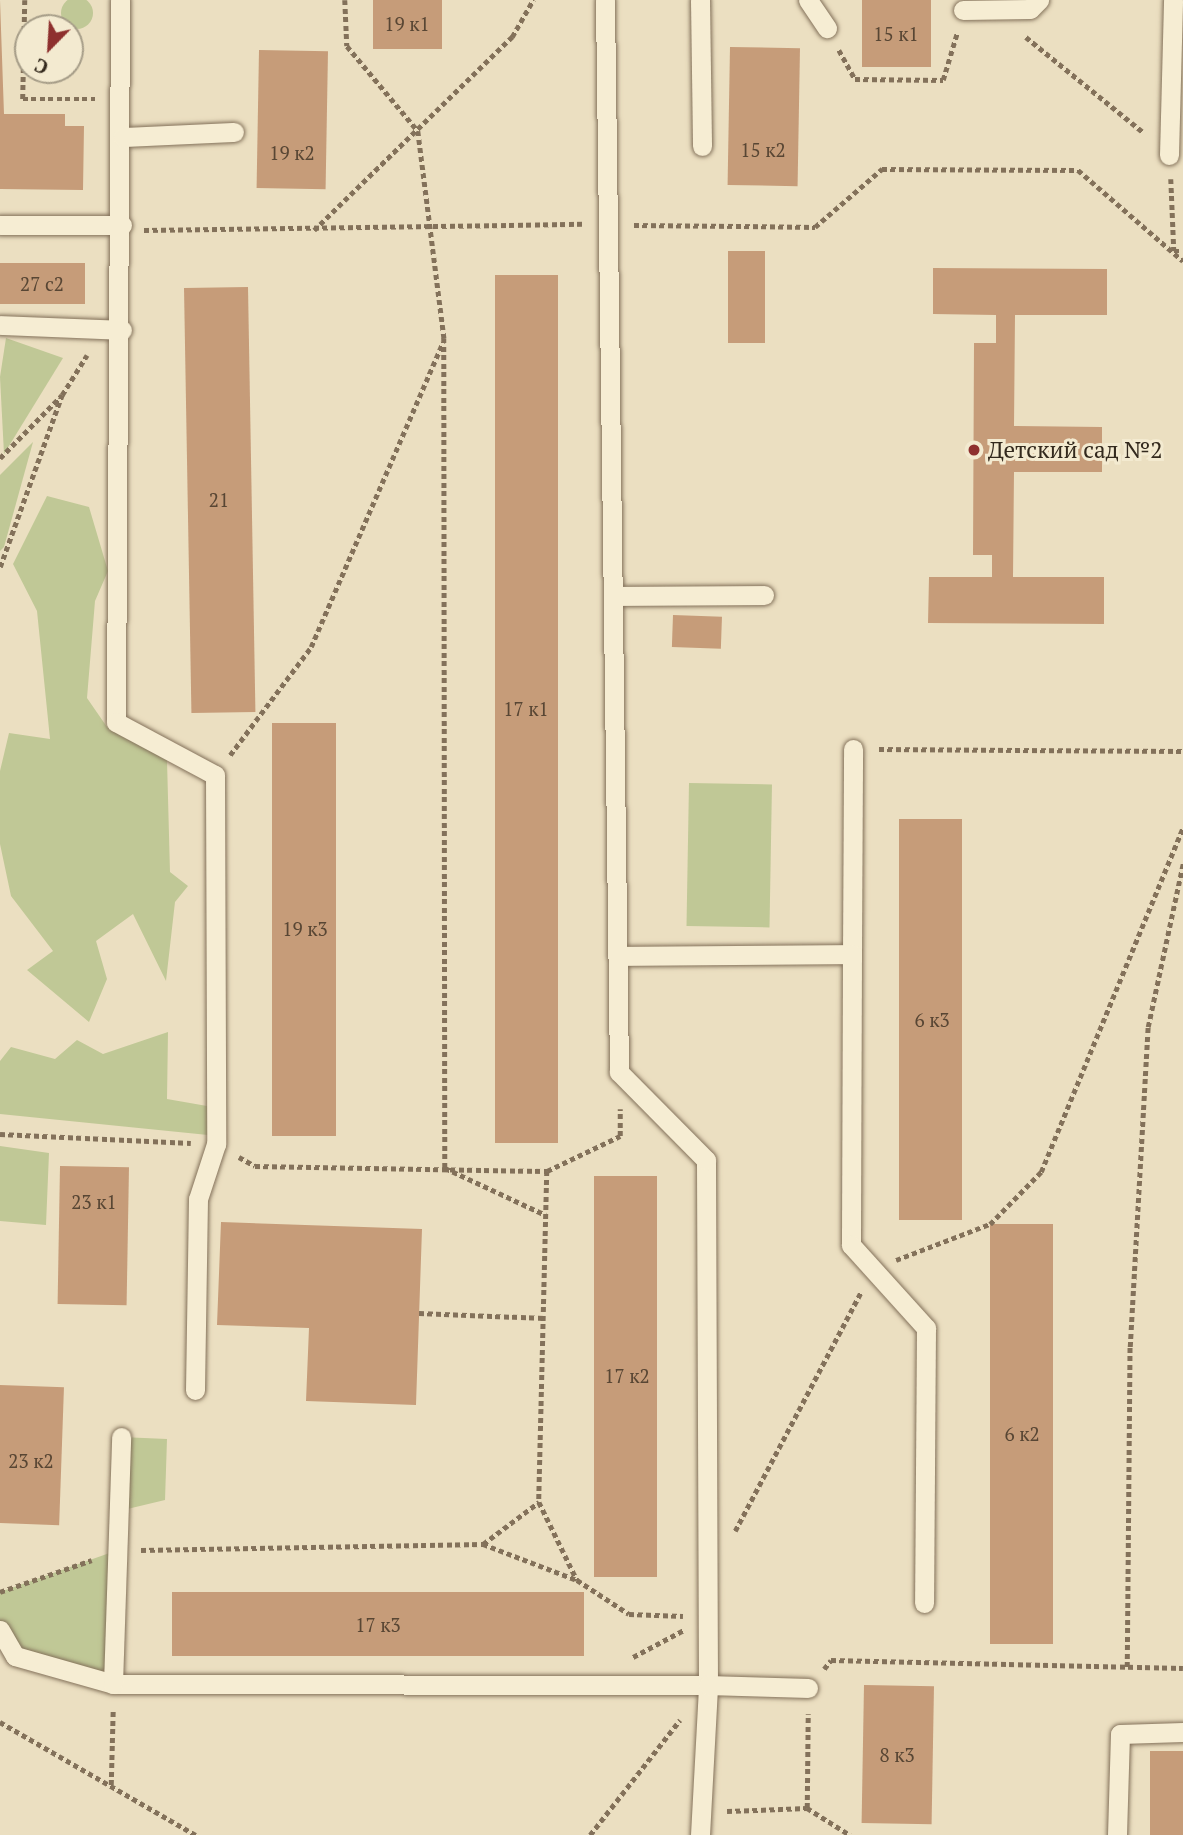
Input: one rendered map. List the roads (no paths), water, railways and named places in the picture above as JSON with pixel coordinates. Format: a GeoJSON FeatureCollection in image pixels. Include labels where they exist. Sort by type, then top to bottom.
{"type":"FeatureCollection","features":[{"type":"Feature","properties":{"kind":"lane"},"geometry":{"type":"LineString","coordinates":[[120,0],[122,228],[113,329],[116,722],[215,775],[216,1144],[198,1199],[195,1390]]}},
{"type":"Feature","properties":{"kind":"lane"},"geometry":{"type":"LineString","coordinates":[[605,0],[617,596],[619,1072],[706,1160],[708,1685],[700,1835]]}},
{"type":"Feature","properties":{"kind":"lane"},"geometry":{"type":"LineString","coordinates":[[700,0],[702,146]]}},
{"type":"Feature","properties":{"kind":"lane"},"geometry":{"type":"LineString","coordinates":[[808,0],[827,28]]}},
{"type":"Feature","properties":{"kind":"lane"},"geometry":{"type":"LineString","coordinates":[[963,10],[1030,9],[1040,0]]}},
{"type":"Feature","properties":{"kind":"lane"},"geometry":{"type":"LineString","coordinates":[[1170,155],[1173,0]]}},
{"type":"Feature","properties":{"kind":"lane"},"geometry":{"type":"LineString","coordinates":[[123,137],[234,132]]}},
{"type":"Feature","properties":{"kind":"lane"},"geometry":{"type":"LineString","coordinates":[[0,225],[122,228]]}},
{"type":"Feature","properties":{"kind":"lane"},"geometry":{"type":"LineString","coordinates":[[0,325],[113,329]]}},
{"type":"Feature","properties":{"kind":"lane"},"geometry":{"type":"LineString","coordinates":[[617,596],[764,595]]}},
{"type":"Feature","properties":{"kind":"lane"},"geometry":{"type":"LineString","coordinates":[[853,749],[851,1245],[926,1328],[924,1603]]}},
{"type":"Feature","properties":{"kind":"lane"},"geometry":{"type":"LineString","coordinates":[[619,956],[852,954]]}},
{"type":"Feature","properties":{"kind":"lane"},"geometry":{"type":"LineString","coordinates":[[113,1684],[121,1437]]}},
{"type":"Feature","properties":{"kind":"lane"},"geometry":{"type":"LineString","coordinates":[[0,1630],[15,1656],[113,1684],[708,1685],[808,1688]]}},
{"type":"Feature","properties":{"kind":"lane"},"geometry":{"type":"LineString","coordinates":[[1117,1835],[1120,1734],[1183,1732]]}},
{"type":"Feature","properties":{"kind":"place","name":"Детский сад №2"},"geometry":{"type":"Point","coordinates":[974,450]}}]}
